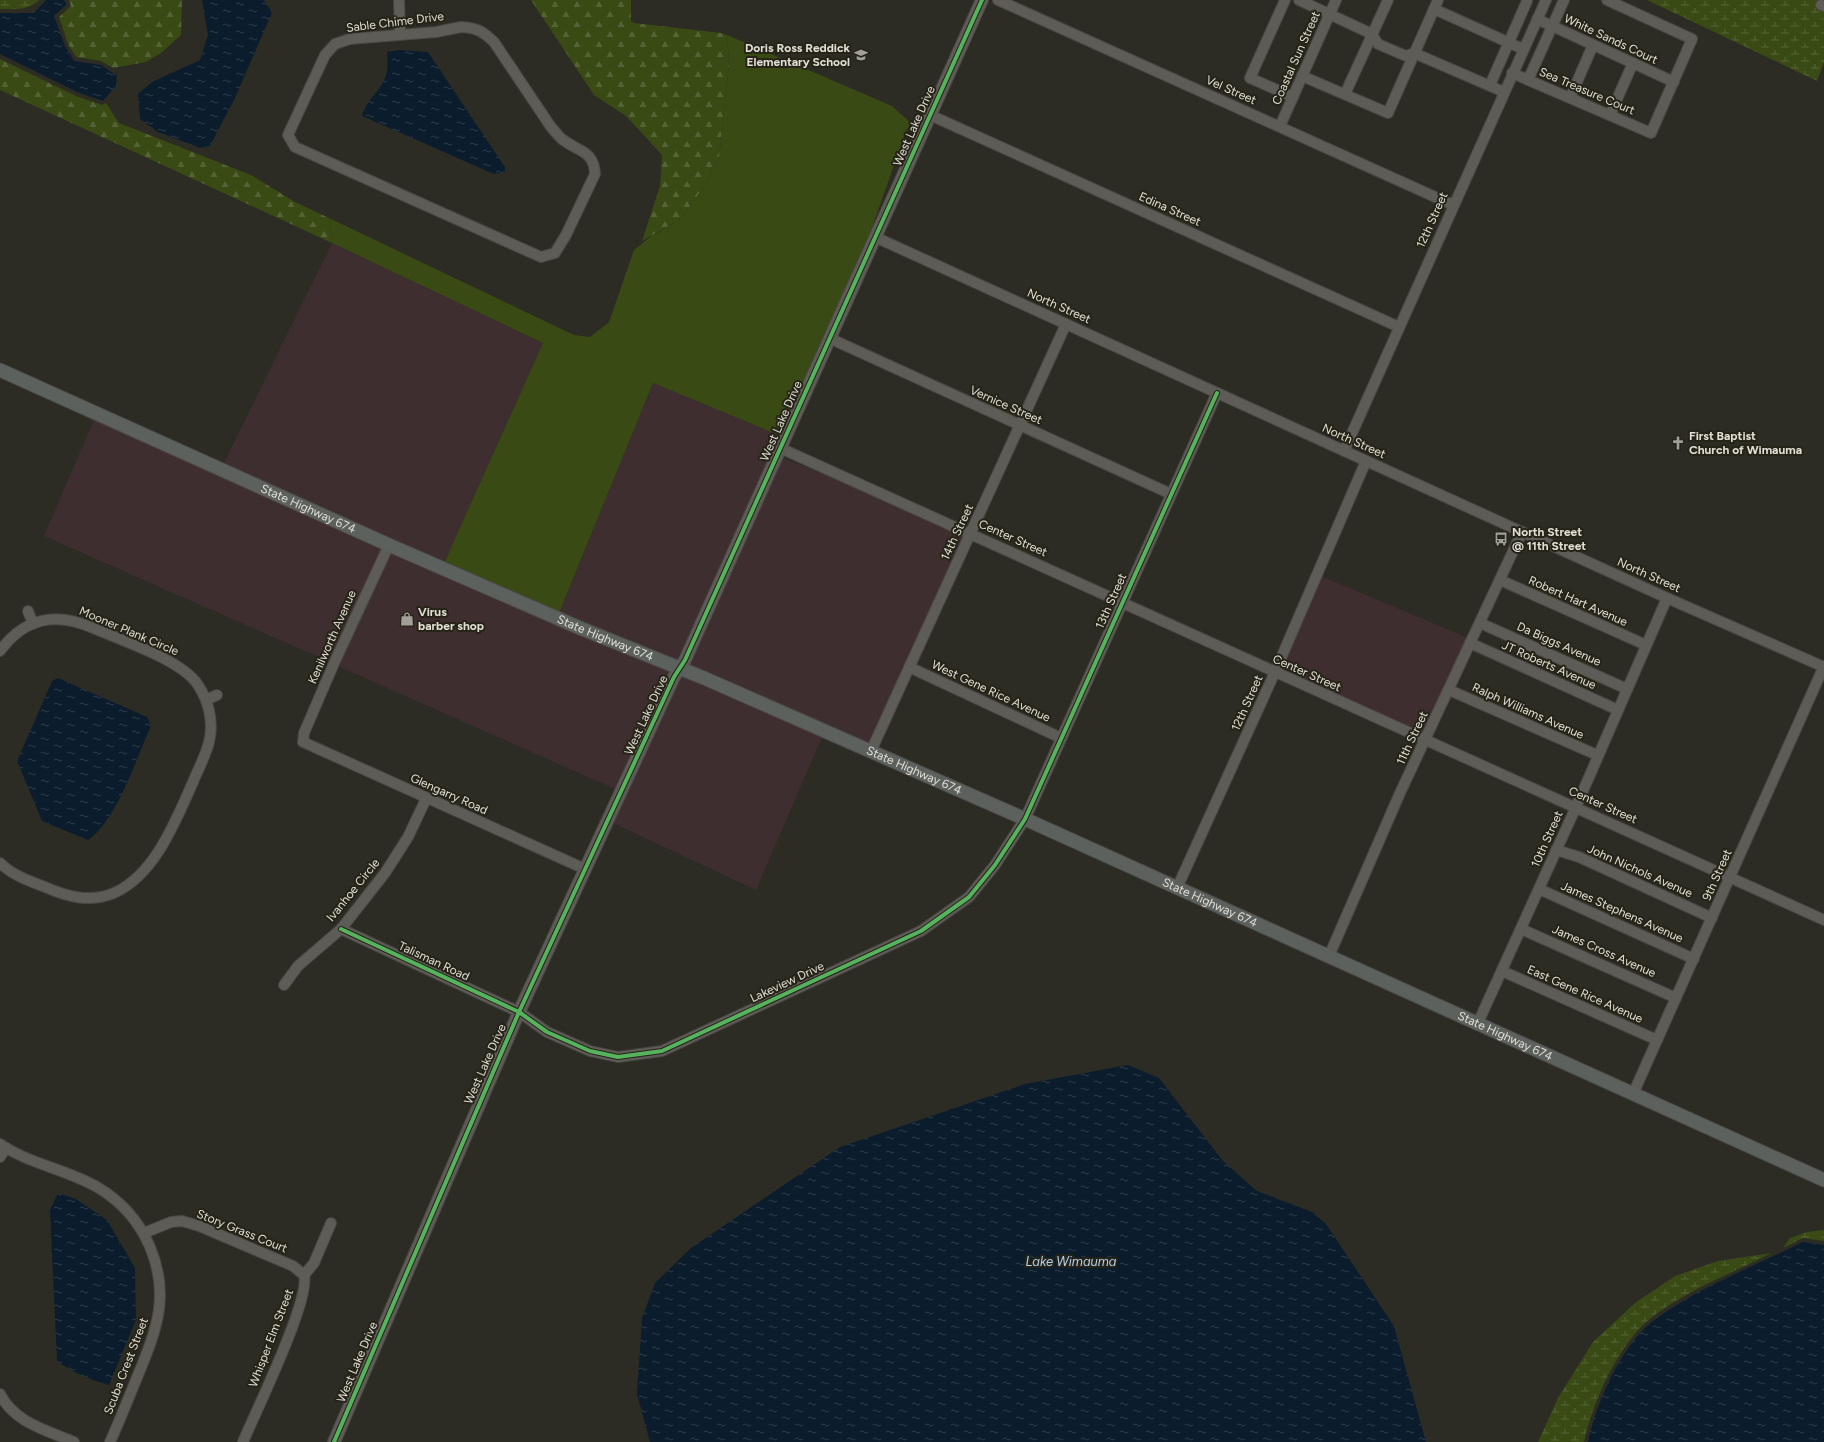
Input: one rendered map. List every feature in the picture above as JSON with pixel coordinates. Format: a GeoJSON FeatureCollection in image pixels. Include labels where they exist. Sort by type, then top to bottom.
{"type":"FeatureCollection","features":[{"type":"Feature","properties":{"kind":"main road","name":"State Highway 674"},"geometry":{"type":"LineString","coordinates":[[0,370],[389,545],[871,750],[1330,956],[1477,1025],[1824,1180]]}},
{"type":"Feature","properties":{"kind":"street"},"geometry":{"type":"LineString","coordinates":[[399,0],[400,34]]}},
{"type":"Feature","properties":{"kind":"street","name":"West Lake Drive"},"geometry":{"type":"LineString","coordinates":[[334,1442],[519,1012],[585,869],[685,660],[874,237],[982,0]]}},
{"type":"Feature","properties":{"kind":"street","name":"Vel Street"},"geometry":{"type":"LineString","coordinates":[[998,0],[1453,205]]}},
{"type":"Feature","properties":{"kind":"street"},"geometry":{"type":"LineString","coordinates":[[1285,0],[1250,78],[1293,97]]}},
{"type":"Feature","properties":{"kind":"street"},"geometry":{"type":"LineString","coordinates":[[1299,0],[1372,34],[1378,44],[1406,56],[1414,53],[1504,92]]}},
{"type":"Feature","properties":{"kind":"street","name":"Coastal Sun Street"},"geometry":{"type":"LineString","coordinates":[[1280,126],[1336,0]]}},
{"type":"Feature","properties":{"kind":"street"},"geometry":{"type":"LineString","coordinates":[[1345,94],[1388,0]]}},
{"type":"Feature","properties":{"kind":"street"},"geometry":{"type":"LineString","coordinates":[[1490,85],[1527,0],[1544,4]]}},
{"type":"Feature","properties":{"kind":"street"},"geometry":{"type":"LineString","coordinates":[[1528,80],[1564,0]]}},
{"type":"Feature","properties":{"kind":"street"},"geometry":{"type":"LineString","coordinates":[[1607,0],[1692,39],[1674,82]]}},
{"type":"Feature","properties":{"kind":"street"},"geometry":{"type":"LineString","coordinates":[[1302,76],[1388,113],[1436,4],[1523,49]]}},
{"type":"Feature","properties":{"kind":"street","name":"12th Street"},"geometry":{"type":"LineString","coordinates":[[1344,450],[1544,4]]}},
{"type":"Feature","properties":{"kind":"street","name":"White Sands Court"},"geometry":{"type":"LineString","coordinates":[[1537,19],[1674,82]]}},
{"type":"Feature","properties":{"kind":"street","name":"Sable Chime Drive"},"geometry":{"type":"LineString","coordinates":[[461,27],[474,28],[482,32],[494,42],[551,127],[561,139],[591,157],[594,164],[595,174],[566,235],[555,253],[541,257],[294,147],[288,135],[325,55],[335,44],[350,39],[400,34],[436,32],[461,27]]}},
{"type":"Feature","properties":{"kind":"street"},"geometry":{"type":"LineString","coordinates":[[1570,98],[1593,45]]}},
{"type":"Feature","properties":{"kind":"street"},"geometry":{"type":"LineString","coordinates":[[1610,115],[1633,64]]}},
{"type":"Feature","properties":{"kind":"street","name":"Sea Treasure Court"},"geometry":{"type":"LineString","coordinates":[[1512,73],[1650,133],[1674,82]]}},
{"type":"Feature","properties":{"kind":"street","name":"Edina Street"},"geometry":{"type":"LineString","coordinates":[[930,115],[1399,327]]}},
{"type":"Feature","properties":{"kind":"street","name":"North Street"},"geometry":{"type":"LineString","coordinates":[[874,237],[1667,598],[1824,666]]}},
{"type":"Feature","properties":{"kind":"street","name":"14th Street"},"geometry":{"type":"LineString","coordinates":[[871,750],[1066,324]]}},
{"type":"Feature","properties":{"kind":"street","name":"Vernice Street"},"geometry":{"type":"LineString","coordinates":[[829,338],[1171,494]]}},
{"type":"Feature","properties":{"kind":"street","name":"13th Street"},"geometry":{"type":"LineString","coordinates":[[1025,819],[1217,393]]}},
{"type":"Feature","properties":{"kind":"street","name":"Center Street"},"geometry":{"type":"LineString","coordinates":[[780,448],[1824,920]]}},
{"type":"Feature","properties":{"kind":"street","name":"12th Street"},"geometry":{"type":"LineString","coordinates":[[1177,888],[1275,672],[1366,460]]}},
{"type":"Feature","properties":{"kind":"street","name":"11th Street"},"geometry":{"type":"LineString","coordinates":[[1330,956],[1424,740],[1449,690],[1522,532]]}},
{"type":"Feature","properties":{"kind":"street","name":"Kenilworth Avenue"},"geometry":{"type":"LineString","coordinates":[[303,742],[304,732],[389,545]]}},
{"type":"Feature","properties":{"kind":"street","name":"Robert Hart Avenue"},"geometry":{"type":"LineString","coordinates":[[1500,580],[1646,645]]}},
{"type":"Feature","properties":{"kind":"street","name":"10th Street"},"geometry":{"type":"LineString","coordinates":[[1477,1025],[1576,807],[1597,755],[1667,598]]}},
{"type":"Feature","properties":{"kind":"street"},"geometry":{"type":"LineString","coordinates":[[28,611],[33,624]]}},
{"type":"Feature","properties":{"kind":"street","name":"Mooner Plank Circle"},"geometry":{"type":"LineString","coordinates":[[0,651],[15,634],[33,624],[60,619],[77,622],[152,654],[180,668],[190,675],[206,700],[210,720],[208,745],[171,830],[134,880],[106,901],[67,896],[26,880],[1,865]]}},
{"type":"Feature","properties":{"kind":"street","name":"Da Biggs Avenue"},"geometry":{"type":"LineString","coordinates":[[1480,623],[1627,689]]}},
{"type":"Feature","properties":{"kind":"street","name":"JT Roberts Avenue"},"geometry":{"type":"LineString","coordinates":[[1470,644],[1618,710]]}},
{"type":"Feature","properties":{"kind":"street","name":"9th Street"},"geometry":{"type":"LineString","coordinates":[[1633,1094],[1824,666]]}},
{"type":"Feature","properties":{"kind":"street","name":"West Gene Rice Avenue"},"geometry":{"type":"LineString","coordinates":[[909,667],[1061,738]]}},
{"type":"Feature","properties":{"kind":"street","name":"Ralph Williams Avenue"},"geometry":{"type":"LineString","coordinates":[[1449,690],[1597,755]]}},
{"type":"Feature","properties":{"kind":"street"},"geometry":{"type":"LineString","coordinates":[[206,700],[217,695]]}},
{"type":"Feature","properties":{"kind":"street","name":"Glengarry Road"},"geometry":{"type":"LineString","coordinates":[[303,742],[426,799],[585,869]]}},
{"type":"Feature","properties":{"kind":"street","name":"Ivanhoe Circle"},"geometry":{"type":"LineString","coordinates":[[284,985],[298,966],[341,929],[385,874],[408,837],[426,799]]}},
{"type":"Feature","properties":{"kind":"street","name":"Lakeview Drive"},"geometry":{"type":"LineString","coordinates":[[519,1012],[547,1032],[590,1051],[618,1057],[662,1051],[921,931],[968,897],[995,865],[1025,819]]}},
{"type":"Feature","properties":{"kind":"street","name":"John Nichols Avenue"},"geometry":{"type":"LineString","coordinates":[[1556,850],[1579,857],[1712,918]]}},
{"type":"Feature","properties":{"kind":"street","name":"James Stephens Avenue"},"geometry":{"type":"LineString","coordinates":[[1539,889],[1694,959]]}},
{"type":"Feature","properties":{"kind":"street","name":"Talisman Road"},"geometry":{"type":"LineString","coordinates":[[341,929],[519,1012]]}},
{"type":"Feature","properties":{"kind":"street","name":"James Cross Avenue"},"geometry":{"type":"LineString","coordinates":[[1521,929],[1676,998]]}},
{"type":"Feature","properties":{"kind":"street","name":"East Gene Rice Avenue"},"geometry":{"type":"LineString","coordinates":[[1502,971],[1658,1040]]}},
{"type":"Feature","properties":{"kind":"street"},"geometry":{"type":"LineString","coordinates":[[0,1157],[3,1146]]}},
{"type":"Feature","properties":{"kind":"street","name":"Scuba Crest Street"},"geometry":{"type":"LineString","coordinates":[[3,1146],[21,1156],[84,1181],[106,1193],[125,1209],[144,1233],[153,1254],[159,1275],[160,1298],[158,1319],[153,1338],[110,1442]]}},
{"type":"Feature","properties":{"kind":"street","name":"Story Grass Court"},"geometry":{"type":"LineString","coordinates":[[144,1233],[171,1222],[182,1221],[199,1226],[293,1266],[304,1275]]}},
{"type":"Feature","properties":{"kind":"street"},"geometry":{"type":"LineString","coordinates":[[304,1275],[314,1263],[331,1223]]}},
{"type":"Feature","properties":{"kind":"street","name":"Whisper Elm Street"},"geometry":{"type":"LineString","coordinates":[[243,1442],[292,1328],[304,1291],[304,1275]]}},
{"type":"Feature","properties":{"kind":"street"},"geometry":{"type":"LineString","coordinates":[[0,1394],[11,1412],[22,1420],[74,1442]]}},
{"type":"Feature","properties":{"kind":"shaded area"},"geometry":{"type":"Polygon","coordinates":[[[332,243],[543,343],[444,563],[223,465],[332,243]]]}},
{"type":"Feature","properties":{"kind":"shaded area"},"geometry":{"type":"Polygon","coordinates":[[[653,383],[781,436],[679,663],[559,613],[653,383]]]}},
{"type":"Feature","properties":{"kind":"shaded area"},"geometry":{"type":"Polygon","coordinates":[[[94,420],[139,438],[383,547],[330,662],[44,536],[94,420]]]}},
{"type":"Feature","properties":{"kind":"shaded area"},"geometry":{"type":"Polygon","coordinates":[[[784,455],[783,458],[856,487],[964,536],[869,745],[687,666],[784,455]]]}},
{"type":"Feature","properties":{"kind":"shaded area"},"geometry":{"type":"Polygon","coordinates":[[[391,551],[674,671],[617,790],[338,666],[391,551]]]}},
{"type":"Feature","properties":{"kind":"shaded area"},"geometry":{"type":"Polygon","coordinates":[[[1321,576],[1468,638],[1423,734],[1281,670],[1321,576]]]}},
{"type":"Feature","properties":{"kind":"shaded area"},"geometry":{"type":"Polygon","coordinates":[[[682,675],[823,735],[756,890],[613,823],[682,675]]]}},
{"type":"Feature","properties":{"kind":"green space"},"geometry":{"type":"Polygon","coordinates":[[[0,0],[40,0],[26,8],[0,9],[0,0]]]}},
{"type":"Feature","properties":{"kind":"green space"},"geometry":{"type":"Polygon","coordinates":[[[69,0],[182,0],[181,35],[161,53],[146,62],[113,68],[101,61],[76,57],[68,44],[59,17],[71,6],[69,0]]]}},
{"type":"Feature","properties":{"kind":"green space"},"geometry":{"type":"Polygon","coordinates":[[[531,0],[631,0],[631,21],[634,23],[721,33],[727,35],[729,65],[719,157],[704,187],[679,220],[642,241],[660,186],[662,155],[626,116],[594,95],[531,0]]]}},
{"type":"Feature","properties":{"kind":"green space"},"geometry":{"type":"Polygon","coordinates":[[[1647,0],[1819,0],[1816,8],[1824,12],[1824,62],[1817,81],[1647,0]]]}},
{"type":"Feature","properties":{"kind":"green space"},"geometry":{"type":"Polygon","coordinates":[[[727,35],[892,106],[911,123],[906,131],[868,239],[781,436],[653,383],[559,613],[444,563],[543,343],[332,243],[329,218],[574,335],[590,337],[609,322],[634,250],[650,237],[679,220],[704,187],[719,157],[729,65],[727,35]]]}},
{"type":"Feature","properties":{"kind":"green space"},"geometry":{"type":"Polygon","coordinates":[[[0,59],[76,96],[102,105],[106,103],[119,123],[251,175],[295,202],[329,218],[332,243],[0,90],[0,59]]]}},
{"type":"Feature","properties":{"kind":"green space"},"geometry":{"type":"Polygon","coordinates":[[[1824,1230],[1824,1241],[1803,1238],[1783,1248],[1790,1238],[1807,1232],[1824,1230]]]}},
{"type":"Feature","properties":{"kind":"green space"},"geometry":{"type":"Polygon","coordinates":[[[1772,1253],[1710,1282],[1679,1299],[1651,1318],[1639,1329],[1628,1343],[1608,1375],[1600,1392],[1584,1442],[1538,1442],[1558,1398],[1593,1342],[1635,1303],[1675,1276],[1718,1261],[1772,1253]]]}},
{"type":"Feature","properties":{"kind":"water"},"geometry":{"type":"Polygon","coordinates":[[[46,0],[64,0],[67,4],[54,16],[65,46],[74,61],[101,65],[117,76],[116,86],[103,101],[77,92],[0,54],[0,13],[34,13],[46,0]]]}},
{"type":"Feature","properties":{"kind":"water"},"geometry":{"type":"Polygon","coordinates":[[[202,0],[264,0],[272,13],[235,98],[210,146],[200,148],[158,132],[140,119],[138,94],[152,82],[200,60],[208,35],[202,0]]]}},
{"type":"Feature","properties":{"kind":"water"},"geometry":{"type":"Polygon","coordinates":[[[399,50],[428,52],[505,167],[505,172],[494,174],[362,116],[367,104],[379,89],[385,77],[387,69],[387,52],[399,50]]]}},
{"type":"Feature","properties":{"kind":"water"},"geometry":{"type":"Polygon","coordinates":[[[58,678],[147,717],[151,726],[117,804],[108,819],[88,840],[42,821],[17,761],[52,681],[58,678]]]}},
{"type":"Feature","properties":{"kind":"water","name":"Lake Wimauma"},"geometry":{"type":"Polygon","coordinates":[[[1128,1065],[1159,1078],[1223,1161],[1257,1191],[1312,1212],[1326,1224],[1394,1326],[1426,1442],[650,1442],[637,1394],[642,1318],[655,1283],[691,1248],[840,1147],[1025,1084],[1128,1065]]]}},
{"type":"Feature","properties":{"kind":"water"},"geometry":{"type":"Polygon","coordinates":[[[58,1193],[76,1199],[107,1220],[135,1268],[136,1320],[109,1385],[82,1376],[57,1361],[50,1210],[58,1193]]]}},
{"type":"Feature","properties":{"kind":"water"},"geometry":{"type":"Polygon","coordinates":[[[1803,1242],[1824,1245],[1824,1442],[1588,1442],[1597,1410],[1612,1376],[1620,1360],[1641,1332],[1653,1321],[1688,1298],[1726,1278],[1803,1242]]]}},
{"type":"Feature","properties":{"kind":"cycle path"},"geometry":{"type":"LineString","coordinates":[[334,1442],[519,1012],[674,677],[685,660],[982,0]]}},
{"type":"Feature","properties":{"kind":"cycle path"},"geometry":{"type":"LineString","coordinates":[[341,929],[519,1012],[547,1032],[590,1051],[618,1057],[662,1051],[921,931],[969,897],[995,865],[1025,819],[1217,393]]}},
{"type":"Feature","properties":{"kind":"place","name":"Doris Ross Reddick Elementary School"},"geometry":{"type":"Point","coordinates":[861,55]}},
{"type":"Feature","properties":{"kind":"place","name":"First Baptist Church of Wimauma"},"geometry":{"type":"Point","coordinates":[1678,443]}},
{"type":"Feature","properties":{"kind":"place","name":"North Street @ 11th Street"},"geometry":{"type":"Point","coordinates":[1501,539]}},
{"type":"Feature","properties":{"kind":"place","name":"Virus barber shop"},"geometry":{"type":"Point","coordinates":[407,619]}}]}
